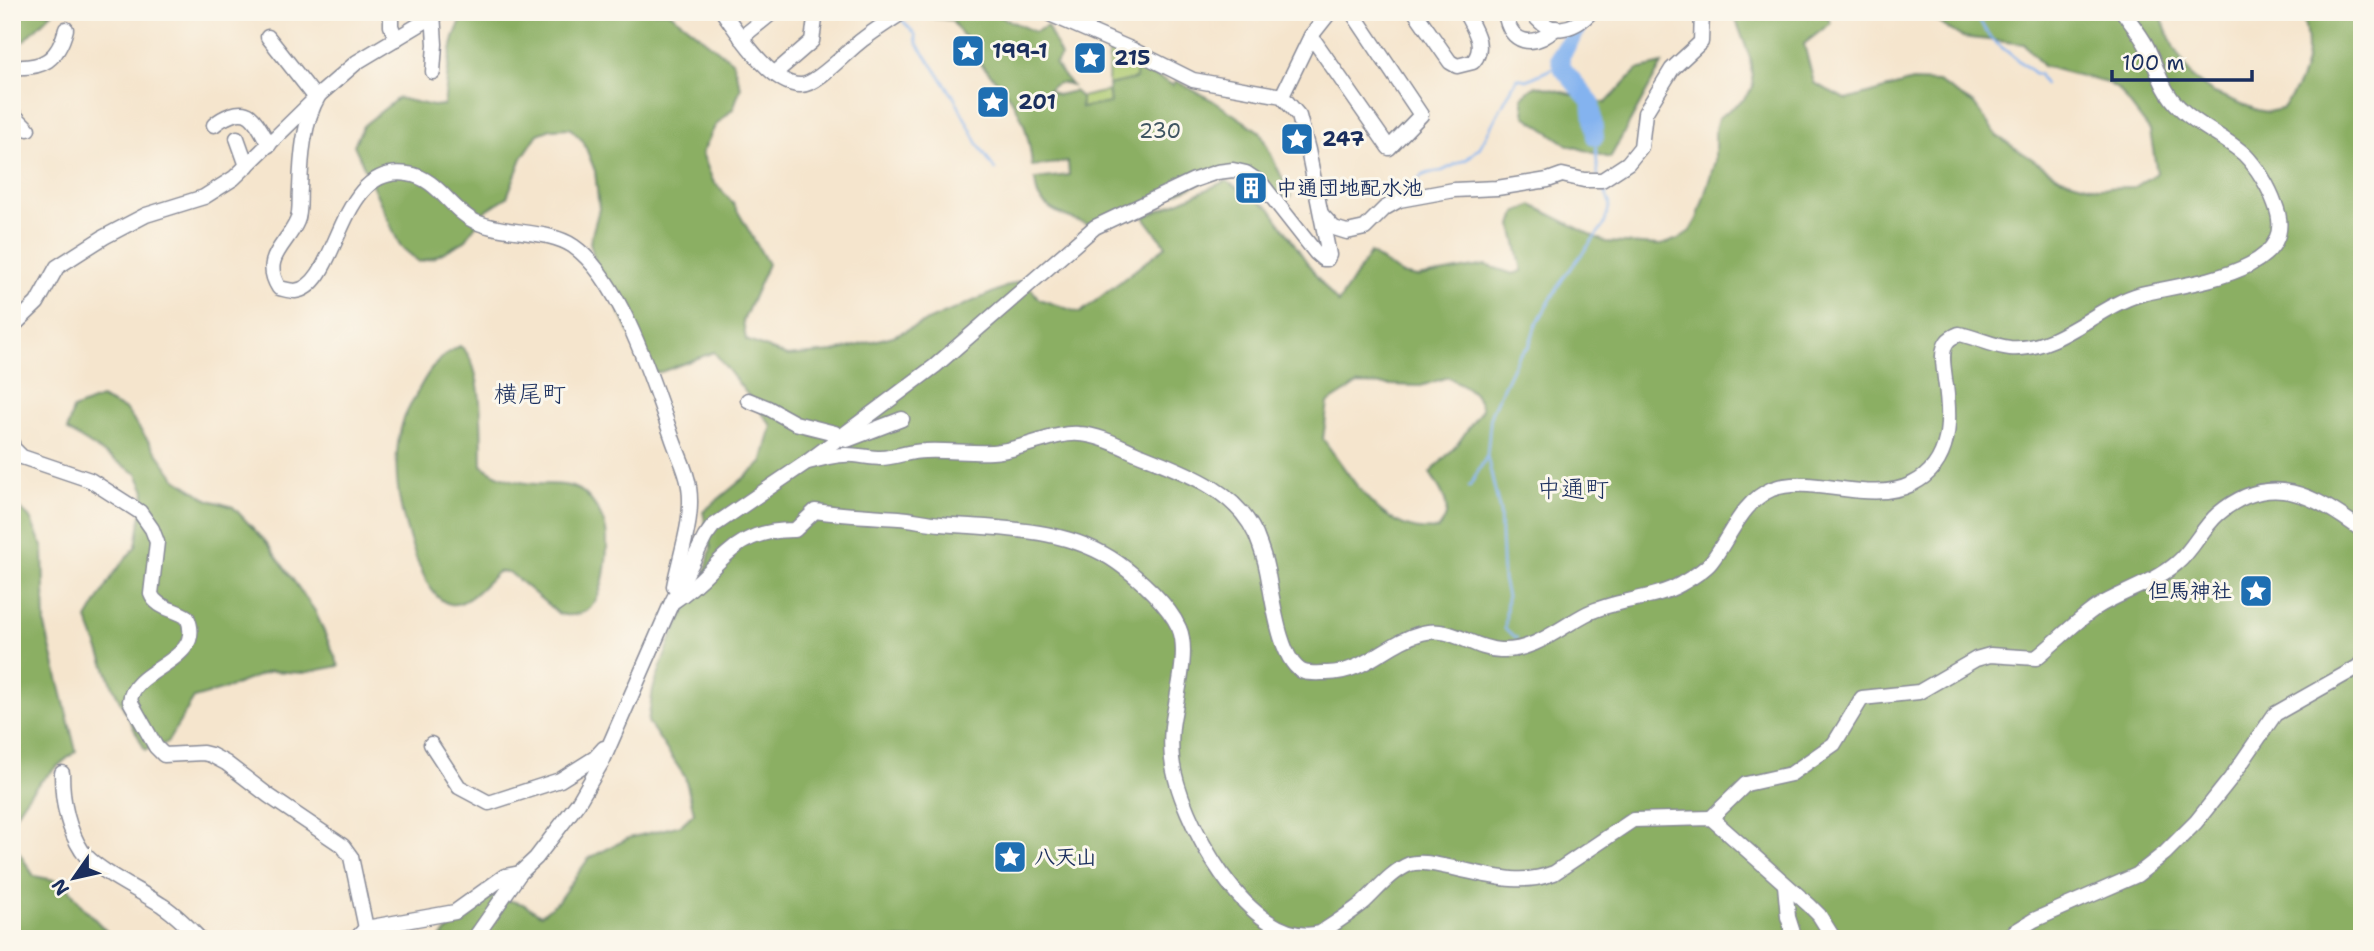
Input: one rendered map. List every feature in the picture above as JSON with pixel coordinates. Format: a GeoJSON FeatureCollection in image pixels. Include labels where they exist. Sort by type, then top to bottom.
{"type":"FeatureCollection","features":[{"type":"Feature","properties":{"kind":"street"},"geometry":{"type":"LineString","coordinates":[[391,12],[391,26],[396,39]]}},
{"type":"Feature","properties":{"kind":"street"},"geometry":{"type":"LineString","coordinates":[[723,12],[741,38],[775,73],[788,82],[801,85],[813,81],[860,41],[902,12]]}},
{"type":"Feature","properties":{"kind":"street"},"geometry":{"type":"LineString","coordinates":[[775,73],[812,41],[816,12]]}},
{"type":"Feature","properties":{"kind":"street"},"geometry":{"type":"LineString","coordinates":[[1282,96],[1311,36],[1330,12]]}},
{"type":"Feature","properties":{"kind":"street"},"geometry":{"type":"LineString","coordinates":[[1311,36],[1389,148],[1421,115],[1352,12]]}},
{"type":"Feature","properties":{"kind":"street"},"geometry":{"type":"LineString","coordinates":[[1415,12],[1450,62],[1457,66],[1473,62],[1480,50],[1479,39],[1465,12]]}},
{"type":"Feature","properties":{"kind":"street"},"geometry":{"type":"LineString","coordinates":[[1505,12],[1509,31],[1516,38],[1525,40],[1543,39],[1575,23]]}},
{"type":"Feature","properties":{"kind":"street"},"geometry":{"type":"LineString","coordinates":[[1532,12],[1543,24],[1575,23]]}},
{"type":"Feature","properties":{"kind":"street"},"geometry":{"type":"LineString","coordinates":[[1321,214],[1334,228],[1347,232],[1365,228],[1385,208],[1399,201],[1454,190],[1497,188],[1548,180],[1562,175],[1584,180],[1602,180],[1628,163],[1641,147],[1645,113],[1672,69],[1701,42],[1702,12]]}},
{"type":"Feature","properties":{"kind":"street"},"geometry":{"type":"LineString","coordinates":[[807,462],[843,455],[881,458],[922,451],[991,452],[1030,446],[1081,433],[1189,474],[1212,487],[1244,515],[1256,535],[1269,575],[1278,626],[1289,655],[1299,670],[1307,673],[1350,670],[1405,639],[1435,631],[1450,633],[1496,650],[1507,650],[1541,641],[1588,614],[1677,586],[1708,566],[1752,502],[1772,489],[1793,485],[1854,491],[1888,491],[1916,482],[1934,469],[1946,442],[1948,402],[1943,351],[1948,340],[1959,334],[2005,347],[2038,345],[2115,303],[2142,294],[2215,279],[2248,265],[2271,248],[2277,239],[2280,221],[2270,191],[2247,157],[2230,142],[2200,125],[2178,106],[2159,78],[2147,46],[2123,12]]}},
{"type":"Feature","properties":{"kind":"street"},"geometry":{"type":"LineString","coordinates":[[12,327],[37,303],[57,267],[146,215],[204,197],[234,178],[357,62],[422,23],[433,13]]}},
{"type":"Feature","properties":{"kind":"street"},"geometry":{"type":"LineString","coordinates":[[433,13],[433,72]]}},
{"type":"Feature","properties":{"kind":"street"},"geometry":{"type":"LineString","coordinates":[[741,38],[766,14]]}},
{"type":"Feature","properties":{"kind":"street"},"geometry":{"type":"LineString","coordinates":[[474,939],[520,873],[536,858],[578,803],[614,737],[672,602],[713,526],[807,462],[961,345],[1095,227],[1182,186],[1217,172],[1233,170],[1246,173],[1261,183],[1322,259],[1329,255],[1299,116],[1282,96],[1194,79],[1100,28],[1076,18],[1046,14]]}},
{"type":"Feature","properties":{"kind":"street"},"geometry":{"type":"LineString","coordinates":[[12,67],[29,68],[43,63],[61,47],[66,29]]}},
{"type":"Feature","properties":{"kind":"street"},"geometry":{"type":"LineString","coordinates":[[268,37],[317,97]]}},
{"type":"Feature","properties":{"kind":"street"},"geometry":{"type":"LineString","coordinates":[[317,97],[312,108],[301,160],[298,220],[278,248],[273,267],[273,278],[279,288],[293,292],[303,289],[315,279],[356,198],[367,186],[386,174],[407,173],[426,179],[472,220],[488,227],[507,232],[548,236],[574,247],[591,262],[616,299],[639,346],[689,485],[690,511],[672,602]]}},
{"type":"Feature","properties":{"kind":"street"},"geometry":{"type":"LineString","coordinates":[[12,113],[28,129]]}},
{"type":"Feature","properties":{"kind":"street"},"geometry":{"type":"LineString","coordinates":[[214,125],[232,115],[242,113],[250,116],[269,145]]}},
{"type":"Feature","properties":{"kind":"street"},"geometry":{"type":"LineString","coordinates":[[237,138],[247,166]]}},
{"type":"Feature","properties":{"kind":"street"},"geometry":{"type":"LineString","coordinates":[[748,400],[795,423],[835,433],[839,438],[847,440],[902,419]]}},
{"type":"Feature","properties":{"kind":"street"},"geometry":{"type":"LineString","coordinates":[[12,443],[22,457],[90,480],[139,512],[152,529],[157,542],[152,599],[187,617],[191,629],[187,643],[176,657],[142,682],[131,695],[130,702],[156,747],[164,755],[203,753],[226,763],[343,846],[351,857],[361,934],[455,912],[505,876],[520,873]]}},
{"type":"Feature","properties":{"kind":"street"},"geometry":{"type":"LineString","coordinates":[[672,602],[686,594],[736,546],[762,532],[795,530],[815,510],[854,516],[1028,531],[1057,536],[1091,547],[1119,563],[1146,586],[1179,628],[1183,645],[1182,667],[1171,731],[1172,761],[1208,854],[1233,891],[1257,914],[1280,928],[1312,935],[1320,933],[1364,902],[1410,864],[1426,863],[1466,869],[1491,877],[1520,880],[1543,877],[1554,873],[1633,820],[1711,818],[1746,783],[1791,774],[1834,744],[1863,698],[1919,692],[1976,659],[1990,655],[2036,658],[2100,605],[2145,584],[2178,563],[2217,514],[2259,491],[2276,489],[2311,497],[2337,511],[2362,530]]}},
{"type":"Feature","properties":{"kind":"street"},"geometry":{"type":"LineString","coordinates":[[2003,939],[2034,920],[2137,875],[2165,853],[2196,822],[2276,714],[2358,667],[2362,662]]}},
{"type":"Feature","properties":{"kind":"street"},"geometry":{"type":"LineString","coordinates":[[431,744],[459,787],[489,803],[575,773],[595,758],[614,737]]}},
{"type":"Feature","properties":{"kind":"street"},"geometry":{"type":"LineString","coordinates":[[62,773],[62,798],[70,825],[83,853],[164,906],[200,939]]}},
{"type":"Feature","properties":{"kind":"street"},"geometry":{"type":"LineString","coordinates":[[1711,818],[1819,915],[1834,939]]}},
{"type":"Feature","properties":{"kind":"street"},"geometry":{"type":"LineString","coordinates":[[1785,885],[1788,917],[1795,939]]}},
{"type":"Feature","properties":{"kind":"green space"},"geometry":{"type":"Polygon","coordinates":[[[12,12],[53,12],[25,40],[12,47],[12,12]]]}},
{"type":"Feature","properties":{"kind":"green space"},"geometry":{"type":"Polygon","coordinates":[[[469,12],[669,12],[732,61],[741,87],[733,109],[715,126],[702,153],[713,181],[733,203],[768,264],[743,321],[746,340],[787,356],[833,352],[893,336],[1024,279],[1039,299],[1080,313],[1166,246],[1144,217],[1226,181],[1270,208],[1338,303],[1370,253],[1401,274],[1417,277],[1486,265],[1513,274],[1522,271],[1512,225],[1516,213],[1532,205],[1605,242],[1661,245],[1678,239],[1690,231],[1697,219],[1715,161],[1715,129],[1718,118],[1743,100],[1753,87],[1750,58],[1733,12],[1825,12],[1831,23],[1804,44],[1814,83],[1847,100],[1912,81],[1938,82],[1974,104],[1997,136],[2061,178],[2097,188],[2135,187],[2157,173],[2150,131],[2119,90],[2107,83],[2043,66],[2024,44],[1962,37],[1921,12],[2159,12],[2174,48],[2192,77],[2212,92],[2267,112],[2282,109],[2297,86],[2306,64],[2307,40],[2302,12],[2362,12],[2362,939],[440,939],[450,928],[492,896],[523,904],[541,915],[558,901],[589,858],[629,838],[681,825],[694,813],[685,777],[648,722],[653,689],[671,639],[706,570],[711,548],[703,512],[762,463],[772,426],[714,352],[661,372],[650,373],[595,262],[590,242],[599,209],[595,171],[583,141],[570,128],[551,129],[538,134],[522,158],[507,197],[485,211],[465,241],[433,258],[419,262],[400,246],[354,145],[363,126],[398,98],[433,106],[444,105],[450,56],[462,20],[469,12]],[[1448,377],[1421,386],[1358,384],[1328,403],[1323,439],[1370,501],[1384,514],[1418,529],[1438,529],[1443,522],[1447,508],[1443,494],[1430,473],[1456,446],[1482,409],[1473,393],[1448,377]]]}},
{"type":"Feature","properties":{"kind":"green space","name":"230"},"geometry":{"type":"Polygon","coordinates":[[[920,12],[933,16],[990,12],[1035,32],[1047,26],[1061,56],[1055,64],[1071,85],[1058,83],[1048,90],[1058,95],[1074,91],[1081,97],[1081,108],[1110,103],[1108,85],[1136,79],[1136,67],[1173,85],[1176,81],[1212,100],[1260,132],[1291,196],[1280,206],[1233,170],[1095,227],[1060,214],[1040,199],[1035,179],[1069,175],[1068,162],[1032,166],[1027,134],[1017,108],[979,62],[979,50],[951,20],[933,18],[920,12]]]}},
{"type":"Feature","properties":{"kind":"green space"},"geometry":{"type":"Polygon","coordinates":[[[1104,42],[1139,57],[1136,79],[1108,85],[1109,55],[1104,42]]]}},
{"type":"Feature","properties":{"kind":"green space"},"geometry":{"type":"Polygon","coordinates":[[[1662,64],[1610,158],[1568,145],[1525,116],[1522,97],[1536,85],[1606,103],[1637,70],[1662,64]]]}},
{"type":"Feature","properties":{"kind":"green space"},"geometry":{"type":"Polygon","coordinates":[[[1108,91],[1110,103],[1081,108],[1081,97],[1108,91]]]}},
{"type":"Feature","properties":{"kind":"green space"},"geometry":{"type":"Polygon","coordinates":[[[460,346],[468,355],[478,383],[482,465],[493,473],[515,481],[579,489],[598,510],[603,520],[607,547],[601,589],[590,608],[582,613],[559,614],[509,572],[498,572],[470,598],[450,604],[434,593],[423,574],[406,529],[398,493],[399,439],[403,421],[428,374],[445,355],[460,346]]]}},
{"type":"Feature","properties":{"kind":"green space"},"geometry":{"type":"Polygon","coordinates":[[[100,398],[126,410],[176,479],[209,500],[233,507],[266,542],[315,611],[339,666],[303,673],[270,671],[194,698],[167,743],[145,750],[114,689],[87,619],[114,573],[136,546],[145,491],[137,474],[67,430],[73,409],[100,398]]]}},
{"type":"Feature","properties":{"kind":"green space"},"geometry":{"type":"Polygon","coordinates":[[[12,501],[30,518],[43,548],[45,626],[76,751],[33,790],[12,821],[12,501]]]}},
{"type":"Feature","properties":{"kind":"green space"},"geometry":{"type":"Polygon","coordinates":[[[12,822],[15,846],[34,876],[64,882],[82,906],[114,939],[12,939],[12,822]]]}},
{"type":"Feature","properties":{"kind":"waterway"},"geometry":{"type":"LineString","coordinates":[[1579,12],[1576,31],[1560,57],[1563,69],[1591,102],[1595,137]]}},
{"type":"Feature","properties":{"kind":"waterway"},"geometry":{"type":"LineString","coordinates":[[1954,12],[1981,23],[1990,38],[2034,73],[2039,74],[2045,85]]}},
{"type":"Feature","properties":{"kind":"waterway"},"geometry":{"type":"LineString","coordinates":[[901,19],[915,34],[917,43],[954,97],[995,170]]}},
{"type":"Feature","properties":{"kind":"waterway"},"geometry":{"type":"LineString","coordinates":[[1406,193],[1421,176],[1442,171],[1467,159],[1480,147],[1517,78],[1527,80],[1562,64]]}},
{"type":"Feature","properties":{"kind":"waterway"},"geometry":{"type":"LineString","coordinates":[[1595,137],[1598,176]]}},
{"type":"Feature","properties":{"kind":"waterway"},"geometry":{"type":"LineString","coordinates":[[1517,638],[1505,629],[1507,597],[1503,579],[1500,512],[1487,456],[1491,413],[1518,356],[1529,346],[1536,325],[1562,280],[1604,225],[1610,204],[1602,185]]}},
{"type":"Feature","properties":{"kind":"waterway"},"geometry":{"type":"LineString","coordinates":[[1469,487],[1487,456]]}},
{"type":"Feature","properties":{"kind":"place","name":"199-1"},"geometry":{"type":"Point","coordinates":[968,51]}},
{"type":"Feature","properties":{"kind":"place","name":"215"},"geometry":{"type":"Point","coordinates":[1090,58]}},
{"type":"Feature","properties":{"kind":"place","name":"201"},"geometry":{"type":"Point","coordinates":[993,102]}},
{"type":"Feature","properties":{"kind":"place","name":"247"},"geometry":{"type":"Point","coordinates":[1297,139]}},
{"type":"Feature","properties":{"kind":"place","name":"中通団地配水池"},"geometry":{"type":"Point","coordinates":[1251,188]}},
{"type":"Feature","properties":{"kind":"place","name":"但馬神社"},"geometry":{"type":"Point","coordinates":[2256,591]}},
{"type":"Feature","properties":{"kind":"place","name":"八天山"},"geometry":{"type":"Point","coordinates":[1010,857]}},
{"type":"Feature","properties":{"kind":"district","name":"横尾町"},"geometry":{"type":"Point","coordinates":[530,394]}},
{"type":"Feature","properties":{"kind":"district","name":"中通町"},"geometry":{"type":"Point","coordinates":[1573,489]}}]}
